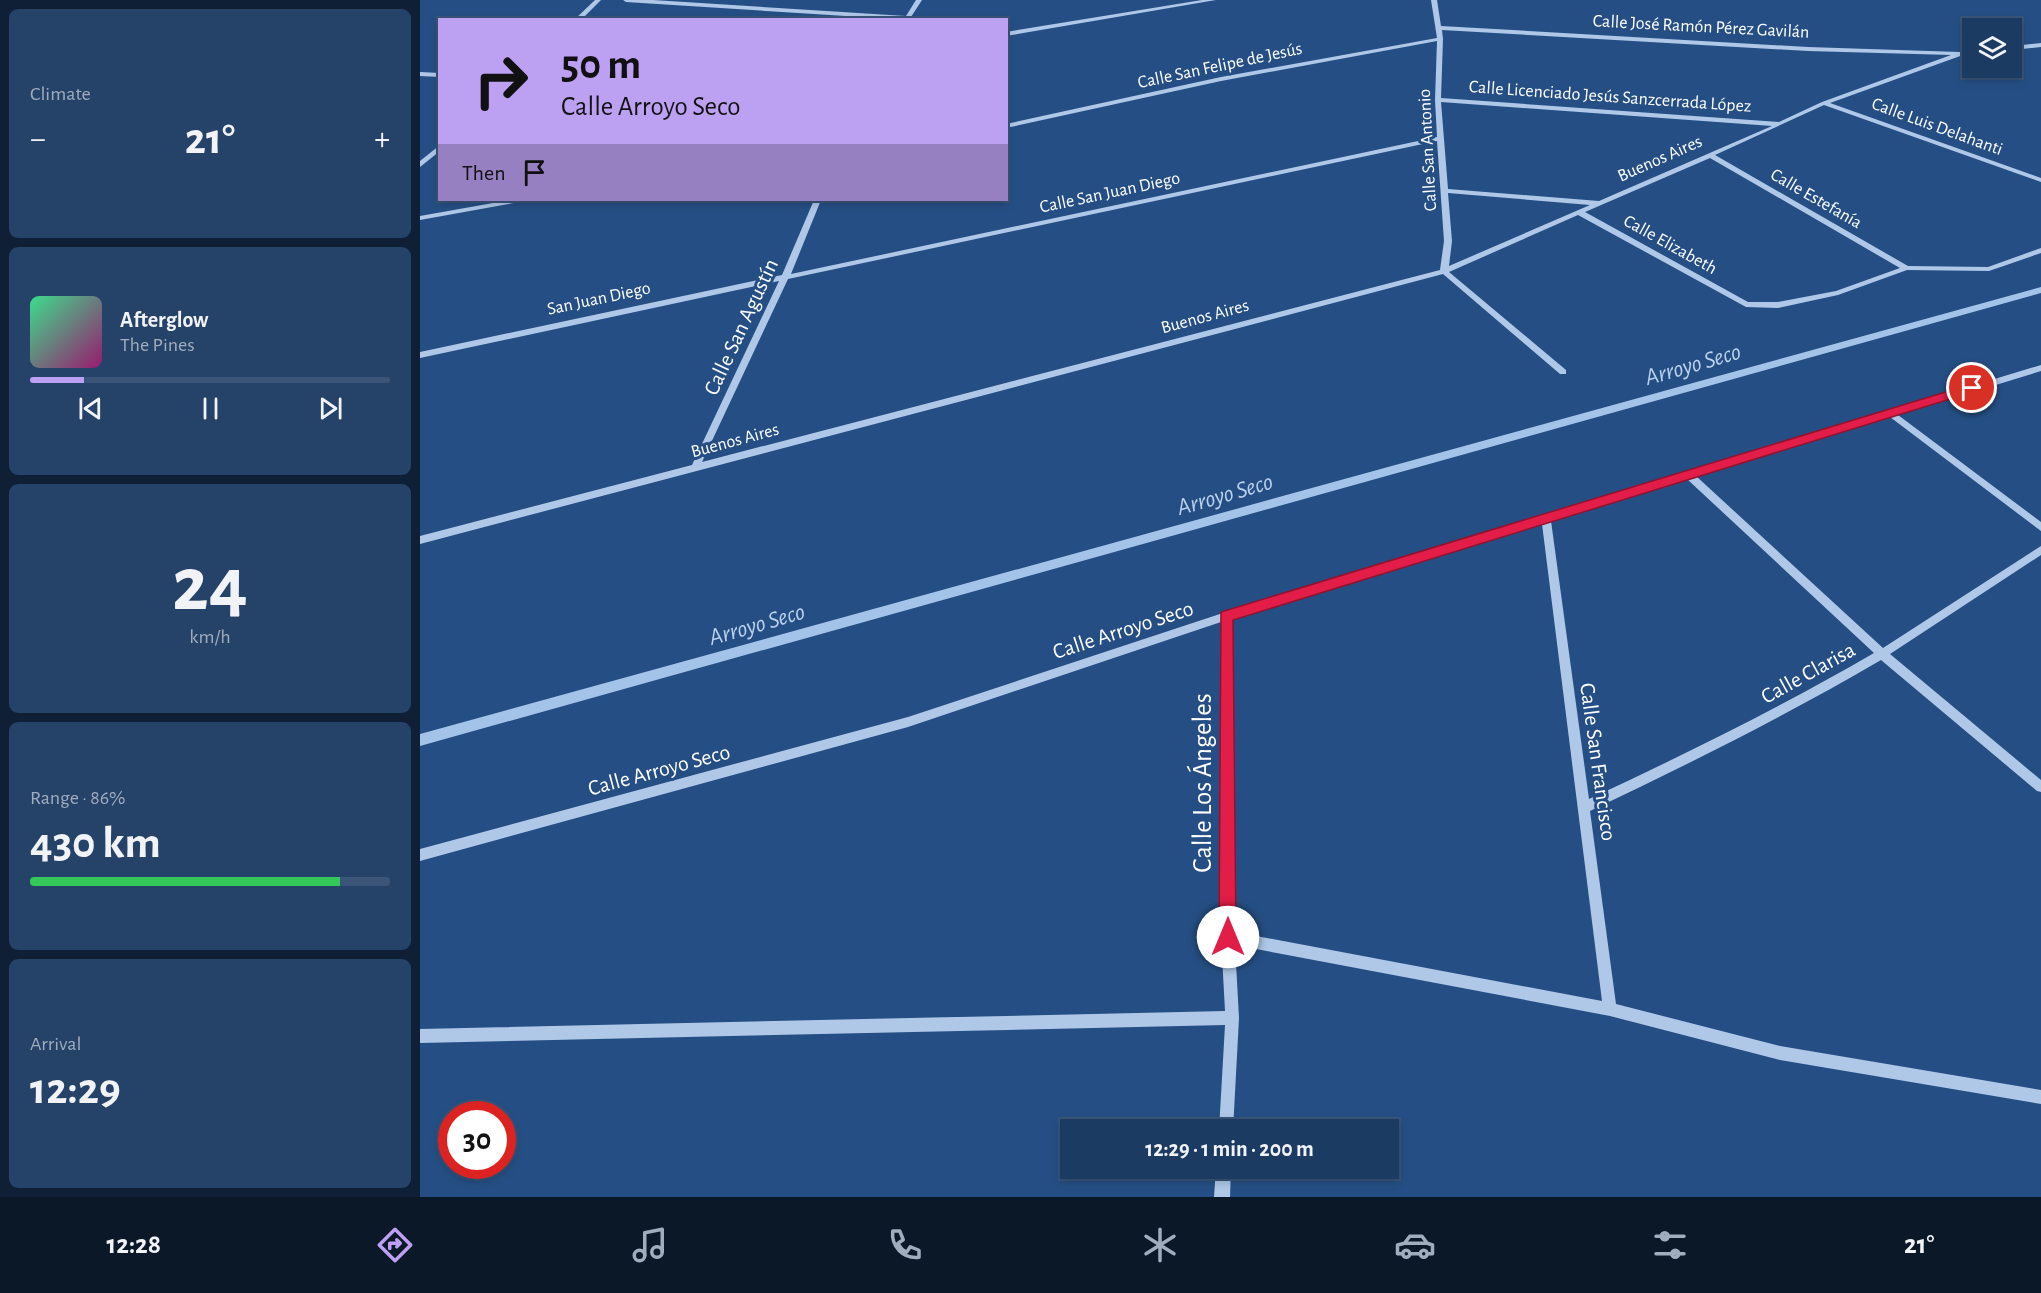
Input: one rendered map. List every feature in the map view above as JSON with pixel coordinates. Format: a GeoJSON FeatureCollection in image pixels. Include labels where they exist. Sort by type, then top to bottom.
{"type":"FeatureCollection","features":[{"type":"Feature","properties":{"kind":"street"},"geometry":{"type":"LineString","coordinates":[[579,18],[598,0]]}},
{"type":"Feature","properties":{"kind":"street"},"geometry":{"type":"LineString","coordinates":[[626,0],[892,18]]}},
{"type":"Feature","properties":{"kind":"street"},"geometry":{"type":"LineString","coordinates":[[908,18],[919,0]]}},
{"type":"Feature","properties":{"kind":"street"},"geometry":{"type":"LineString","coordinates":[[1008,34],[1213,0]]}},
{"type":"Feature","properties":{"kind":"street","name":"Calle San Antonio"},"geometry":{"type":"LineString","coordinates":[[1434,0],[1440,39],[1438,100],[1448,241],[1444,271]]}},
{"type":"Feature","properties":{"kind":"street","name":"Calle José Ramón Pérez Gavilán"},"geometry":{"type":"LineString","coordinates":[[1438,28],[1808,49],[1962,53]]}},
{"type":"Feature","properties":{"kind":"street","name":"Calle San Felipe de Jesús"},"geometry":{"type":"LineString","coordinates":[[1008,126],[1221,79],[1440,39]]}},
{"type":"Feature","properties":{"kind":"street"},"geometry":{"type":"LineString","coordinates":[[2022,47],[2041,45]]}},
{"type":"Feature","properties":{"kind":"street","name":"Buenos Aires"},"geometry":{"type":"LineString","coordinates":[[420,540],[1444,271],[1580,213],[1824,103],[1962,53]]}},
{"type":"Feature","properties":{"kind":"street"},"geometry":{"type":"LineString","coordinates":[[420,74],[438,75]]}},
{"type":"Feature","properties":{"kind":"street","name":"Calle Licenciado Jesús Sanzcerrada López"},"geometry":{"type":"LineString","coordinates":[[1438,100],[1781,124]]}},
{"type":"Feature","properties":{"kind":"street","name":"Calle Luis Delahanti"},"geometry":{"type":"LineString","coordinates":[[1824,103],[2041,180]]}},
{"type":"Feature","properties":{"kind":"street","name":"Calle San Juan Diego"},"geometry":{"type":"LineString","coordinates":[[786,275],[975,238],[1440,138]]}},
{"type":"Feature","properties":{"kind":"street"},"geometry":{"type":"LineString","coordinates":[[420,165],[438,149]]}},
{"type":"Feature","properties":{"kind":"street","name":"Calle Estefanía"},"geometry":{"type":"LineString","coordinates":[[1710,155],[1906,268]]}},
{"type":"Feature","properties":{"kind":"street"},"geometry":{"type":"LineString","coordinates":[[1445,191],[1602,203]]}},
{"type":"Feature","properties":{"kind":"street"},"geometry":{"type":"LineString","coordinates":[[420,218],[514,201]]}},
{"type":"Feature","properties":{"kind":"street","name":"Calle San Agustín"},"geometry":{"type":"LineString","coordinates":[[694,468],[786,275],[817,201]]}},
{"type":"Feature","properties":{"kind":"street","name":"Calle Elizabeth"},"geometry":{"type":"LineString","coordinates":[[1580,213],[1746,304],[1778,304],[1838,293],[1906,268]]}},
{"type":"Feature","properties":{"kind":"street"},"geometry":{"type":"LineString","coordinates":[[1906,268],[1989,269],[2041,250]]}},
{"type":"Feature","properties":{"kind":"street"},"geometry":{"type":"LineString","coordinates":[[1444,271],[1563,372]]}},
{"type":"Feature","properties":{"kind":"street","name":"San Juan Diego"},"geometry":{"type":"LineString","coordinates":[[420,355],[786,275]]}},
{"type":"Feature","properties":{"kind":"street","name":"Calle Arroyo Seco"},"geometry":{"type":"LineString","coordinates":[[420,855],[908,722],[1226,616],[2041,368]]}},
{"type":"Feature","properties":{"kind":"street"},"geometry":{"type":"LineString","coordinates":[[1890,413],[2041,527]]}},
{"type":"Feature","properties":{"kind":"street"},"geometry":{"type":"LineString","coordinates":[[1690,476],[1882,654],[2041,787]]}},
{"type":"Feature","properties":{"kind":"street","name":"Calle San Francisco"},"geometry":{"type":"LineString","coordinates":[[1546,520],[1610,1009]]}},
{"type":"Feature","properties":{"kind":"street","name":"Calle Clarisa"},"geometry":{"type":"LineString","coordinates":[[1583,808],[1698,754],[1882,654],[2041,550]]}},
{"type":"Feature","properties":{"kind":"street","name":"Calle Los Ángeles"},"geometry":{"type":"LineString","coordinates":[[1226,616],[1228,937],[1232,1018],[1227,1119]]}},
{"type":"Feature","properties":{"kind":"street"},"geometry":{"type":"LineString","coordinates":[[1228,937],[1610,1009],[1780,1053],[2041,1097]]}},
{"type":"Feature","properties":{"kind":"street"},"geometry":{"type":"LineString","coordinates":[[420,1036],[1232,1018]]}},
{"type":"Feature","properties":{"kind":"street"},"geometry":{"type":"LineString","coordinates":[[1222,1197],[1223,1179]]}},
{"type":"Feature","properties":{"kind":"waterway","name":"Arroyo Seco"},"geometry":{"type":"LineString","coordinates":[[420,740],[2041,290]]}},
{"type":"Feature","properties":{"kind":"route"},"geometry":{"type":"LineString","coordinates":[[1228,937],[1226,616],[1972,388]]}}]}
